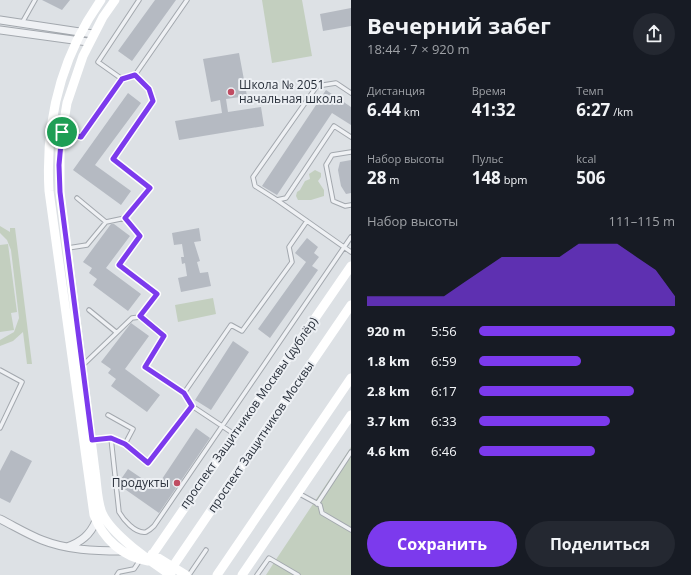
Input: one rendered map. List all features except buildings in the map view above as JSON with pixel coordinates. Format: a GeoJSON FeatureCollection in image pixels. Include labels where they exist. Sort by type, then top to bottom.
{"type":"FeatureCollection","features":[{"type":"Feature","properties":{"kind":"street"},"geometry":{"type":"LineString","coordinates":[[101,0],[81,32],[55,99],[49,137],[48,167],[54,231],[74,365],[90,493],[96,521],[104,535],[121,551]]}},
{"type":"Feature","properties":{"kind":"street"},"geometry":{"type":"LineString","coordinates":[[115,0],[88,42],[72,85],[62,132],[59,165],[60,192],[103,514],[118,534],[146,558],[170,573]]}},
{"type":"Feature","properties":{"kind":"street"},"geometry":{"type":"LineString","coordinates":[[0,20],[93,34]]}},
{"type":"Feature","properties":{"kind":"street"},"geometry":{"type":"LineString","coordinates":[[0,30],[88,42]]}},
{"type":"Feature","properties":{"kind":"street","name":"проспект Защитников Москвы (дублёр)"},"geometry":{"type":"LineString","coordinates":[[146,558],[351,266]]}},
{"type":"Feature","properties":{"kind":"street","name":"проспект Защитников Москвы"},"geometry":{"type":"LineString","coordinates":[[170,573],[351,306]]}},
{"type":"Feature","properties":{"kind":"street"},"geometry":{"type":"LineString","coordinates":[[217,575],[351,378]]}},
{"type":"Feature","properties":{"kind":"street"},"geometry":{"type":"LineString","coordinates":[[243,575],[351,415]]}},
{"type":"Feature","properties":{"kind":"street"},"geometry":{"type":"LineString","coordinates":[[0,519],[42,540],[67,547],[97,551],[121,551],[146,558],[187,575]]}},
{"type":"Feature","properties":{"kind":"street"},"geometry":{"type":"LineString","coordinates":[[67,547],[88,536],[96,521]]}},
{"type":"Feature","properties":{"kind":"lane"},"geometry":{"type":"LineString","coordinates":[[22,23],[35,0]]}},
{"type":"Feature","properties":{"kind":"lane"},"geometry":{"type":"LineString","coordinates":[[122,79],[98,62],[139,0]]}},
{"type":"Feature","properties":{"kind":"lane"},"geometry":{"type":"LineString","coordinates":[[62,132],[81,137],[122,79],[135,75],[187,0]]}},
{"type":"Feature","properties":{"kind":"lane"},"geometry":{"type":"LineString","coordinates":[[67,249],[87,245],[106,222],[125,218],[150,188],[113,159],[153,101],[149,89],[135,75]]}},
{"type":"Feature","properties":{"kind":"lane"},"geometry":{"type":"LineString","coordinates":[[351,93],[336,83],[317,86],[254,177],[255,186],[351,252]]}},
{"type":"Feature","properties":{"kind":"lane"},"geometry":{"type":"LineString","coordinates":[[277,200],[286,198],[334,126],[351,137]]}},
{"type":"Feature","properties":{"kind":"lane"},"geometry":{"type":"LineString","coordinates":[[351,152],[332,155],[326,165],[333,202],[345,206],[351,205]]}},
{"type":"Feature","properties":{"kind":"lane"},"geometry":{"type":"LineString","coordinates":[[77,198],[106,222]]}},
{"type":"Feature","properties":{"kind":"lane"},"geometry":{"type":"LineString","coordinates":[[83,365],[132,318],[140,316],[157,294],[119,265],[140,236],[125,218]]}},
{"type":"Feature","properties":{"kind":"lane"},"geometry":{"type":"LineString","coordinates":[[184,393],[231,325],[242,331],[292,262],[289,247],[307,221]]}},
{"type":"Feature","properties":{"kind":"lane"},"geometry":{"type":"LineString","coordinates":[[111,438],[119,512],[125,522],[140,531],[146,532],[154,526],[222,424],[351,237]]}},
{"type":"Feature","properties":{"kind":"lane"},"geometry":{"type":"LineString","coordinates":[[89,310],[116,332]]}},
{"type":"Feature","properties":{"kind":"lane"},"geometry":{"type":"LineString","coordinates":[[140,316],[164,336],[145,367],[184,393],[192,406],[222,424],[234,434]]}},
{"type":"Feature","properties":{"kind":"lane"},"geometry":{"type":"LineString","coordinates":[[0,370],[22,382],[0,428]]}},
{"type":"Feature","properties":{"kind":"lane"},"geometry":{"type":"LineString","coordinates":[[92,440],[111,438],[125,444],[148,463],[192,406]]}},
{"type":"Feature","properties":{"kind":"lane"},"geometry":{"type":"LineString","coordinates":[[108,415],[133,429],[125,444]]}},
{"type":"Feature","properties":{"kind":"lane"},"geometry":{"type":"LineString","coordinates":[[317,504],[351,453]]}},
{"type":"Feature","properties":{"kind":"lane"},"geometry":{"type":"LineString","coordinates":[[298,492],[320,506],[322,513],[351,530]]}},
{"type":"Feature","properties":{"kind":"lane"},"geometry":{"type":"LineString","coordinates":[[187,575],[206,550]]}},
{"type":"Feature","properties":{"kind":"lane"},"geometry":{"type":"LineString","coordinates":[[117,575],[119,572],[134,569],[146,558]]}},
{"type":"Feature","properties":{"kind":"lane"},"geometry":{"type":"LineString","coordinates":[[257,575],[269,558],[298,575]]}},
{"type":"Feature","properties":{"kind":"green space"},"geometry":{"type":"Polygon","coordinates":[[[262,0],[302,0],[312,56],[272,63],[262,0]]]}},
{"type":"Feature","properties":{"kind":"green space"},"geometry":{"type":"Polygon","coordinates":[[[315,170],[321,173],[321,177],[318,181],[324,190],[324,196],[311,200],[298,200],[296,196],[297,192],[300,190],[305,181],[310,179],[309,174],[315,170]]]}},
{"type":"Feature","properties":{"kind":"green space"},"geometry":{"type":"Polygon","coordinates":[[[0,226],[10,232],[10,228],[15,228],[32,364],[27,364],[23,332],[13,341],[0,346],[0,340],[14,332],[19,318],[11,250],[7,240],[0,233],[0,226]]]}},
{"type":"Feature","properties":{"kind":"green space"},"geometry":{"type":"Polygon","coordinates":[[[8,244],[17,312],[11,313],[14,330],[0,332],[0,245],[8,244]]]}},
{"type":"Feature","properties":{"kind":"green space"},"geometry":{"type":"Polygon","coordinates":[[[213,298],[216,314],[178,322],[175,305],[213,298]]]}},
{"type":"Feature","properties":{"kind":"green space"},"geometry":{"type":"Polygon","coordinates":[[[351,447],[351,575],[266,575],[275,561],[351,447]]]}},
{"type":"Feature","properties":{"kind":"place","name":"Школа № 2051 начальная школа"},"geometry":{"type":"Point","coordinates":[231,92]}},
{"type":"Feature","properties":{"kind":"place","name":"Продукты"},"geometry":{"type":"Point","coordinates":[177,483]}},
{"type":"Feature","properties":{"kind":"route"},"geometry":{"type":"LineString","coordinates":[[135,75],[149,89],[153,101],[113,159],[150,188],[125,218],[140,236],[119,265],[157,294],[140,316],[164,336],[145,367],[184,393],[192,406],[148,463],[125,444],[111,438],[92,440],[60,192],[59,165],[60,139],[62,132],[81,137],[122,79],[135,75]]}}]}
